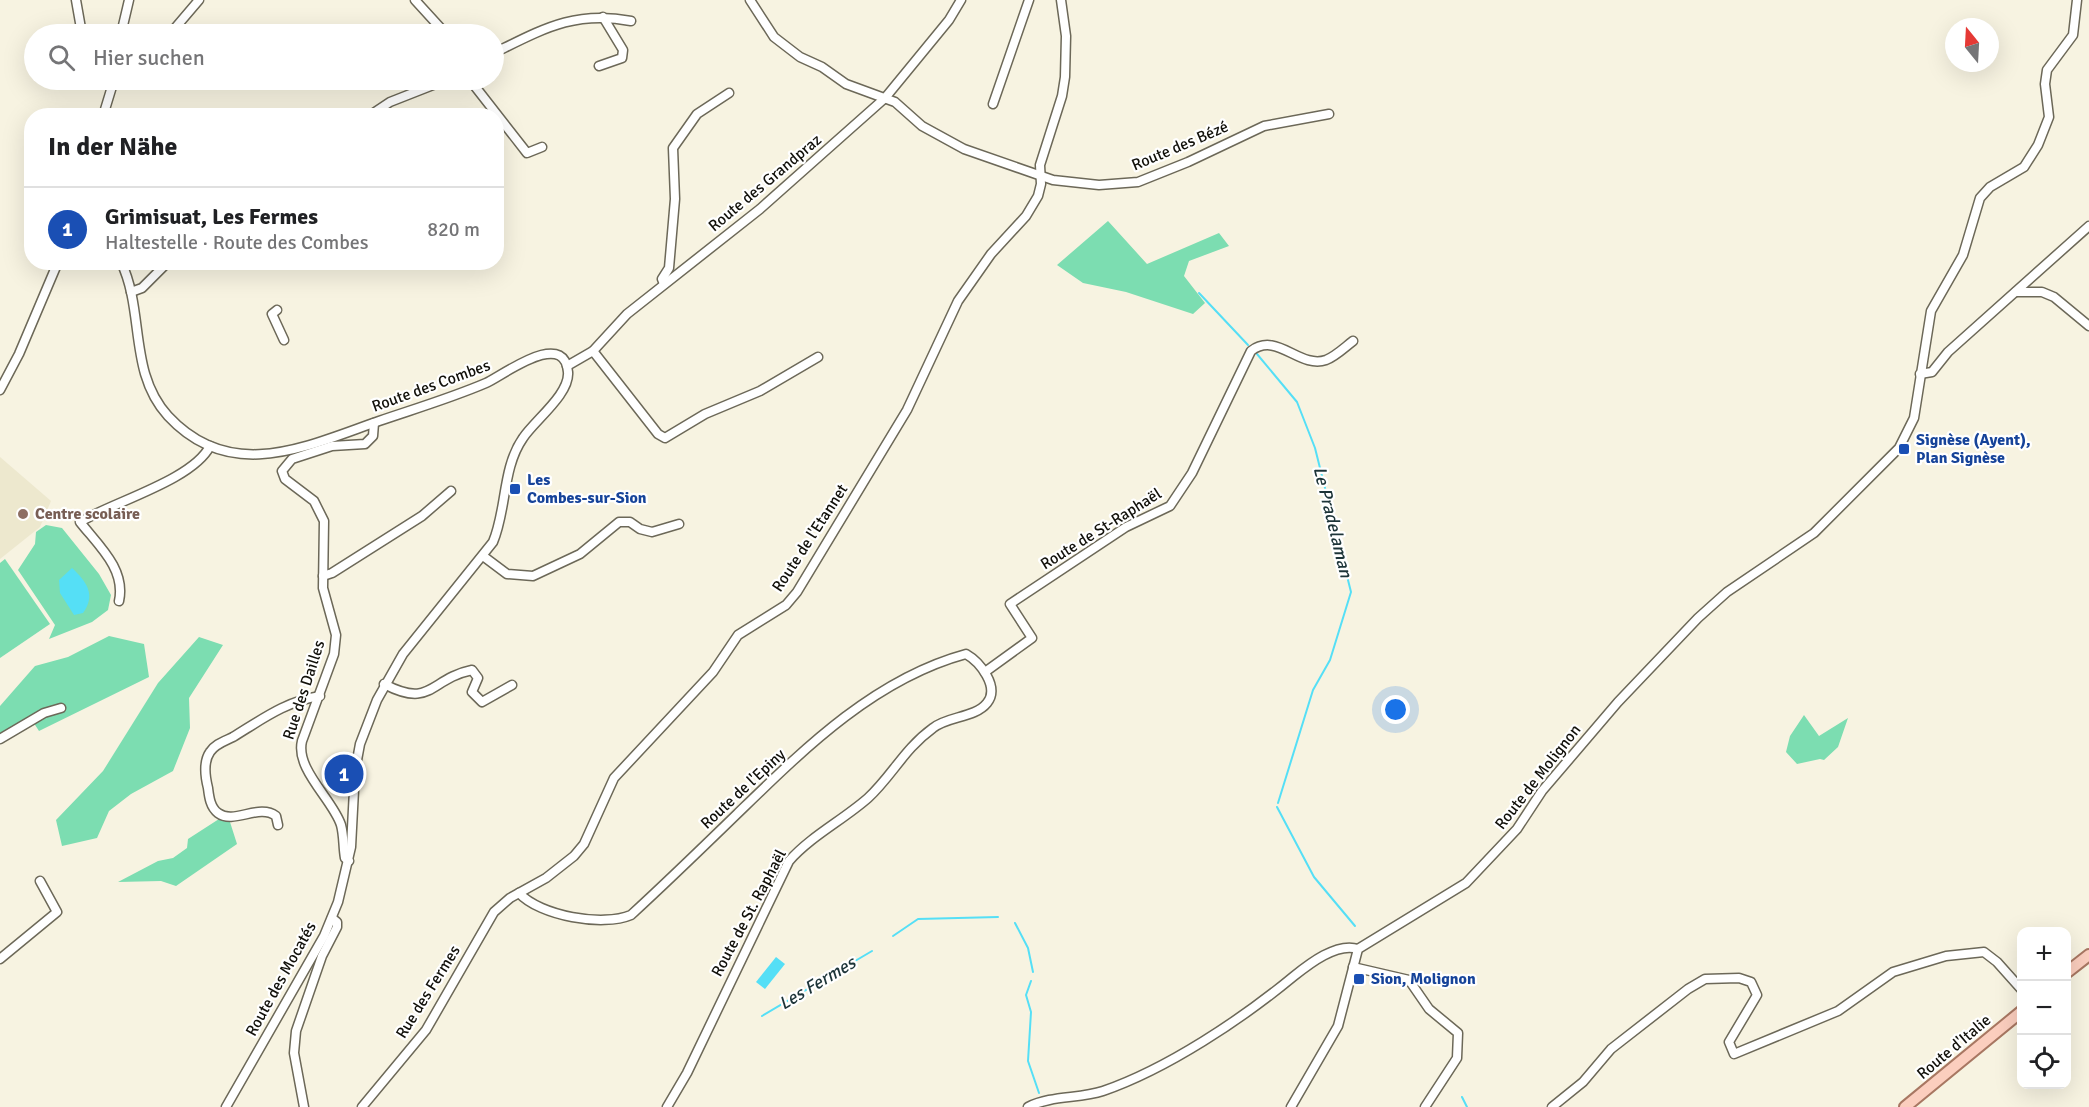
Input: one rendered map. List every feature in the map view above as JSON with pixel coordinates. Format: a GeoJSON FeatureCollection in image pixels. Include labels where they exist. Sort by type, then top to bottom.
{"type":"FeatureCollection","features":[{"type":"Feature","properties":{"kind":"main road"},"geometry":{"type":"LineString","coordinates":[[2071,970],[2089,955]]}},
{"type":"Feature","properties":{"kind":"main road","name":"Route d'Italie"},"geometry":{"type":"LineString","coordinates":[[1905,1107],[2017,1015]]}},
{"type":"Feature","properties":{"kind":"street"},"geometry":{"type":"LineString","coordinates":[[76,0],[80,24]]}},
{"type":"Feature","properties":{"kind":"street"},"geometry":{"type":"LineString","coordinates":[[123,24],[129,0]]}},
{"type":"Feature","properties":{"kind":"street"},"geometry":{"type":"LineString","coordinates":[[179,24],[199,0]]}},
{"type":"Feature","properties":{"kind":"street"},"geometry":{"type":"LineString","coordinates":[[415,0],[437,24]]}},
{"type":"Feature","properties":{"kind":"street","name":"Route des Bézé"},"geometry":{"type":"LineString","coordinates":[[750,0],[774,38],[800,57],[822,67],[846,84],[885,98],[906,110],[922,126],[964,149],[1039,175],[1081,185],[1138,182],[1188,162],[1264,126],[1329,114]]}},
{"type":"Feature","properties":{"kind":"street","name":"Route des Grandpraz"},"geometry":{"type":"LineString","coordinates":[[567,366],[593,351],[627,314],[760,209],[885,98],[949,20],[961,0]]}},
{"type":"Feature","properties":{"kind":"street"},"geometry":{"type":"LineString","coordinates":[[993,104],[1029,0]]}},
{"type":"Feature","properties":{"kind":"street","name":"Route de l'Etannet"},"geometry":{"type":"LineString","coordinates":[[519,893],[546,878],[574,856],[584,844],[614,778],[713,672],[738,635],[786,605],[797,592],[907,410],[958,301],[991,254],[1036,202],[1040,191],[1040,165],[1062,96],[1065,77],[1066,36],[1061,0]]}},
{"type":"Feature","properties":{"kind":"street","name":"Route de Molignon"},"geometry":{"type":"LineString","coordinates":[[1358,949],[1402,920],[1466,883],[1478,873],[1516,830],[1542,791],[1595,729],[1698,618],[1727,592],[1814,533],[1899,448],[1914,418],[1931,311],[1963,255],[1980,198],[1990,187],[2024,167],[2038,144],[2049,117],[2045,84],[2047,70],[2073,35],[2078,0]]}},
{"type":"Feature","properties":{"kind":"street"},"geometry":{"type":"LineString","coordinates":[[599,66],[622,58],[623,50],[603,17]]}},
{"type":"Feature","properties":{"kind":"street"},"geometry":{"type":"LineString","coordinates":[[504,48],[563,22],[582,18],[603,17],[631,21]]}},
{"type":"Feature","properties":{"kind":"street"},"geometry":{"type":"LineString","coordinates":[[105,108],[111,90]]}},
{"type":"Feature","properties":{"kind":"street"},"geometry":{"type":"LineString","coordinates":[[381,108],[421,90]]}},
{"type":"Feature","properties":{"kind":"street"},"geometry":{"type":"LineString","coordinates":[[478,90],[492,108]]}},
{"type":"Feature","properties":{"kind":"street"},"geometry":{"type":"LineString","coordinates":[[664,284],[662,279],[669,268],[675,199],[673,148],[697,114],[729,93]]}},
{"type":"Feature","properties":{"kind":"street"},"geometry":{"type":"LineString","coordinates":[[504,124],[527,153],[542,147]]}},
{"type":"Feature","properties":{"kind":"street"},"geometry":{"type":"LineString","coordinates":[[1920,374],[1932,372],[1948,352],[2089,226]]}},
{"type":"Feature","properties":{"kind":"street"},"geometry":{"type":"LineString","coordinates":[[0,390],[19,354],[55,270]]}},
{"type":"Feature","properties":{"kind":"street","name":"Route des Combes"},"geometry":{"type":"LineString","coordinates":[[124,270],[131,292],[141,364],[153,393],[168,415],[185,432],[210,446],[245,455],[276,454],[374,423],[481,385],[538,354],[555,355],[567,366]]}},
{"type":"Feature","properties":{"kind":"street"},"geometry":{"type":"LineString","coordinates":[[131,292],[141,288],[160,270]]}},
{"type":"Feature","properties":{"kind":"street"},"geometry":{"type":"LineString","coordinates":[[2016,292],[2042,292],[2054,297],[2089,326]]}},
{"type":"Feature","properties":{"kind":"street"},"geometry":{"type":"LineString","coordinates":[[277,310],[272,314],[284,340]]}},
{"type":"Feature","properties":{"kind":"street","name":"Route de St-Raphaël"},"geometry":{"type":"LineString","coordinates":[[985,672],[1032,638],[1010,604],[1126,527],[1170,506],[1192,472],[1251,351],[1260,345],[1273,344],[1318,361],[1333,356],[1353,341]]}},
{"type":"Feature","properties":{"kind":"street"},"geometry":{"type":"LineString","coordinates":[[593,351],[658,434],[666,438],[705,414],[760,391],[818,357]]}},
{"type":"Feature","properties":{"kind":"street"},"geometry":{"type":"LineString","coordinates":[[349,861],[357,757],[370,715],[384,684],[408,648],[483,556],[498,530],[514,454],[530,429],[564,388],[568,375],[567,366]]}},
{"type":"Feature","properties":{"kind":"street","name":"Rue des Dailles"},"geometry":{"type":"LineString","coordinates":[[349,861],[345,858],[341,825],[324,800],[300,753],[334,654],[336,635],[323,588],[326,531],[322,515],[314,501],[285,479],[282,471],[292,459],[332,446],[365,444],[373,436],[374,423]]}},
{"type":"Feature","properties":{"kind":"street"},"geometry":{"type":"LineString","coordinates":[[119,601],[120,589],[116,569],[80,522],[173,477],[201,458],[210,446]]}},
{"type":"Feature","properties":{"kind":"street"},"geometry":{"type":"LineString","coordinates":[[323,576],[332,573],[422,516],[451,491]]}},
{"type":"Feature","properties":{"kind":"street"},"geometry":{"type":"LineString","coordinates":[[483,556],[507,574],[533,576],[580,555],[619,522],[630,522],[640,529],[652,532],[679,524]]}},
{"type":"Feature","properties":{"kind":"street","name":"Route de l'Epiny"},"geometry":{"type":"LineString","coordinates":[[519,893],[533,905],[573,916],[609,921],[631,915],[775,777],[843,717],[884,691],[945,660],[966,654],[974,658],[985,672]]}},
{"type":"Feature","properties":{"kind":"street"},"geometry":{"type":"LineString","coordinates":[[384,684],[405,694],[418,695],[454,675],[472,669],[478,678],[472,692],[482,702],[512,685]]}},
{"type":"Feature","properties":{"kind":"street","name":"Route de St. Raphaël"},"geometry":{"type":"LineString","coordinates":[[667,1107],[687,1073],[789,861],[799,850],[868,798],[904,752],[934,726],[974,711],[987,703],[991,692],[985,672]]}},
{"type":"Feature","properties":{"kind":"street"},"geometry":{"type":"LineString","coordinates":[[278,825],[276,816],[268,812],[229,816],[219,813],[212,806],[208,792],[205,776],[206,760],[216,745],[261,719],[291,704],[320,696]]}},
{"type":"Feature","properties":{"kind":"street"},"geometry":{"type":"LineString","coordinates":[[0,739],[44,713],[61,708]]}},
{"type":"Feature","properties":{"kind":"street","name":"Route des Mocatés"},"geometry":{"type":"LineString","coordinates":[[226,1107],[332,918],[349,861]]}},
{"type":"Feature","properties":{"kind":"street"},"geometry":{"type":"LineString","coordinates":[[0,959],[57,912],[40,881]]}},
{"type":"Feature","properties":{"kind":"street","name":"Rue des Fermes"},"geometry":{"type":"LineString","coordinates":[[362,1107],[426,1030],[494,912],[519,893]]}},
{"type":"Feature","properties":{"kind":"street"},"geometry":{"type":"LineString","coordinates":[[303,1107],[294,1053],[296,1032],[322,956],[337,927],[337,922],[332,918]]}},
{"type":"Feature","properties":{"kind":"street"},"geometry":{"type":"LineString","coordinates":[[1028,1107],[1042,1100],[1101,1092],[1178,1056],[1256,1008],[1314,960],[1351,947],[1358,949],[1338,1026],[1291,1107]]}},
{"type":"Feature","properties":{"kind":"street"},"geometry":{"type":"LineString","coordinates":[[1552,1107],[1583,1082],[1611,1049],[1688,989],[1705,979],[1739,978],[1750,982],[1755,989],[1757,995],[1729,1042],[1734,1054],[1838,1011],[1893,972],[1946,956],[1984,952],[1997,962],[2017,984]]}},
{"type":"Feature","properties":{"kind":"street"},"geometry":{"type":"LineString","coordinates":[[1353,967],[1409,980],[1428,1009],[1458,1034],[1457,1058],[1425,1107]]}},
{"type":"Feature","properties":{"kind":"shaded area","name":"Centre scolaire"},"geometry":{"type":"Polygon","coordinates":[[[0,457],[51,501],[40,527],[0,559],[0,457]]]}},
{"type":"Feature","properties":{"kind":"green space"},"geometry":{"type":"Polygon","coordinates":[[[1108,221],[1147,264],[1219,233],[1229,246],[1189,261],[1184,276],[1205,303],[1193,314],[1126,292],[1083,283],[1057,265],[1108,221]]]}},
{"type":"Feature","properties":{"kind":"green space"},"geometry":{"type":"Polygon","coordinates":[[[46,525],[62,528],[99,574],[111,595],[108,610],[92,622],[49,639],[55,625],[18,570],[35,544],[36,532],[46,525]]]}},
{"type":"Feature","properties":{"kind":"green space"},"geometry":{"type":"Polygon","coordinates":[[[5,559],[50,624],[0,658],[0,563],[5,559]]]}},
{"type":"Feature","properties":{"kind":"green space"},"geometry":{"type":"Polygon","coordinates":[[[109,636],[144,644],[149,677],[39,731],[30,717],[0,733],[0,706],[35,666],[68,657],[109,636]]]}},
{"type":"Feature","properties":{"kind":"green space"},"geometry":{"type":"Polygon","coordinates":[[[199,637],[223,645],[189,698],[190,728],[173,771],[131,794],[109,811],[97,838],[62,846],[56,820],[103,771],[158,683],[199,637]]]}},
{"type":"Feature","properties":{"kind":"green space"},"geometry":{"type":"Polygon","coordinates":[[[1804,715],[1819,736],[1848,718],[1838,747],[1824,760],[1797,764],[1786,752],[1790,736],[1804,715]]]}},
{"type":"Feature","properties":{"kind":"green space"},"geometry":{"type":"Polygon","coordinates":[[[219,819],[230,822],[237,844],[176,886],[161,881],[118,882],[158,861],[173,858],[187,848],[188,839],[219,819]]]}},
{"type":"Feature","properties":{"kind":"water"},"geometry":{"type":"Polygon","coordinates":[[[72,568],[86,584],[89,595],[83,613],[74,615],[60,593],[59,580],[72,568]]]}},
{"type":"Feature","properties":{"kind":"water"},"geometry":{"type":"Polygon","coordinates":[[[776,957],[785,964],[765,989],[756,982],[776,957]]]}},
{"type":"Feature","properties":{"kind":"waterway","name":"Le Pradelaman"},"geometry":{"type":"LineString","coordinates":[[1199,293],[1248,345]]}},
{"type":"Feature","properties":{"kind":"waterway","name":"Le Pradelaman"},"geometry":{"type":"LineString","coordinates":[[1257,354],[1297,402],[1315,448],[1351,592],[1330,660],[1313,690],[1278,803]]}},
{"type":"Feature","properties":{"kind":"waterway","name":"Le Pradelaman"},"geometry":{"type":"LineString","coordinates":[[1277,807],[1314,877],[1355,926]]}},
{"type":"Feature","properties":{"kind":"waterway","name":"Les Fermes"},"geometry":{"type":"LineString","coordinates":[[893,936],[918,919],[998,917]]}},
{"type":"Feature","properties":{"kind":"waterway","name":"Les Fermes"},"geometry":{"type":"LineString","coordinates":[[1015,923],[1028,948],[1033,972]]}},
{"type":"Feature","properties":{"kind":"waterway","name":"Les Fermes"},"geometry":{"type":"LineString","coordinates":[[762,1016],[872,951]]}},
{"type":"Feature","properties":{"kind":"waterway","name":"Les Fermes"},"geometry":{"type":"LineString","coordinates":[[1031,981],[1026,995],[1031,1012],[1028,1061],[1039,1093]]}},
{"type":"Feature","properties":{"kind":"waterway","name":"Le Pradelaman"},"geometry":{"type":"LineString","coordinates":[[1462,1097],[1467,1107]]}},
{"type":"Feature","properties":{"kind":"place","name":"Signèse (Ayent), Plan Signèse"},"geometry":{"type":"Point","coordinates":[1904,449]}},
{"type":"Feature","properties":{"kind":"place","name":"Les Combes-sur-Sion"},"geometry":{"type":"Point","coordinates":[515,489]}},
{"type":"Feature","properties":{"kind":"place","name":"Centre scolaire"},"geometry":{"type":"Point","coordinates":[23,514]}},
{"type":"Feature","properties":{"kind":"place","name":"Grimisuat, Les Fermes"},"geometry":{"type":"Point","coordinates":[344,774]}},
{"type":"Feature","properties":{"kind":"place","name":"Sion, Molignon"},"geometry":{"type":"Point","coordinates":[1359,979]}}]}
